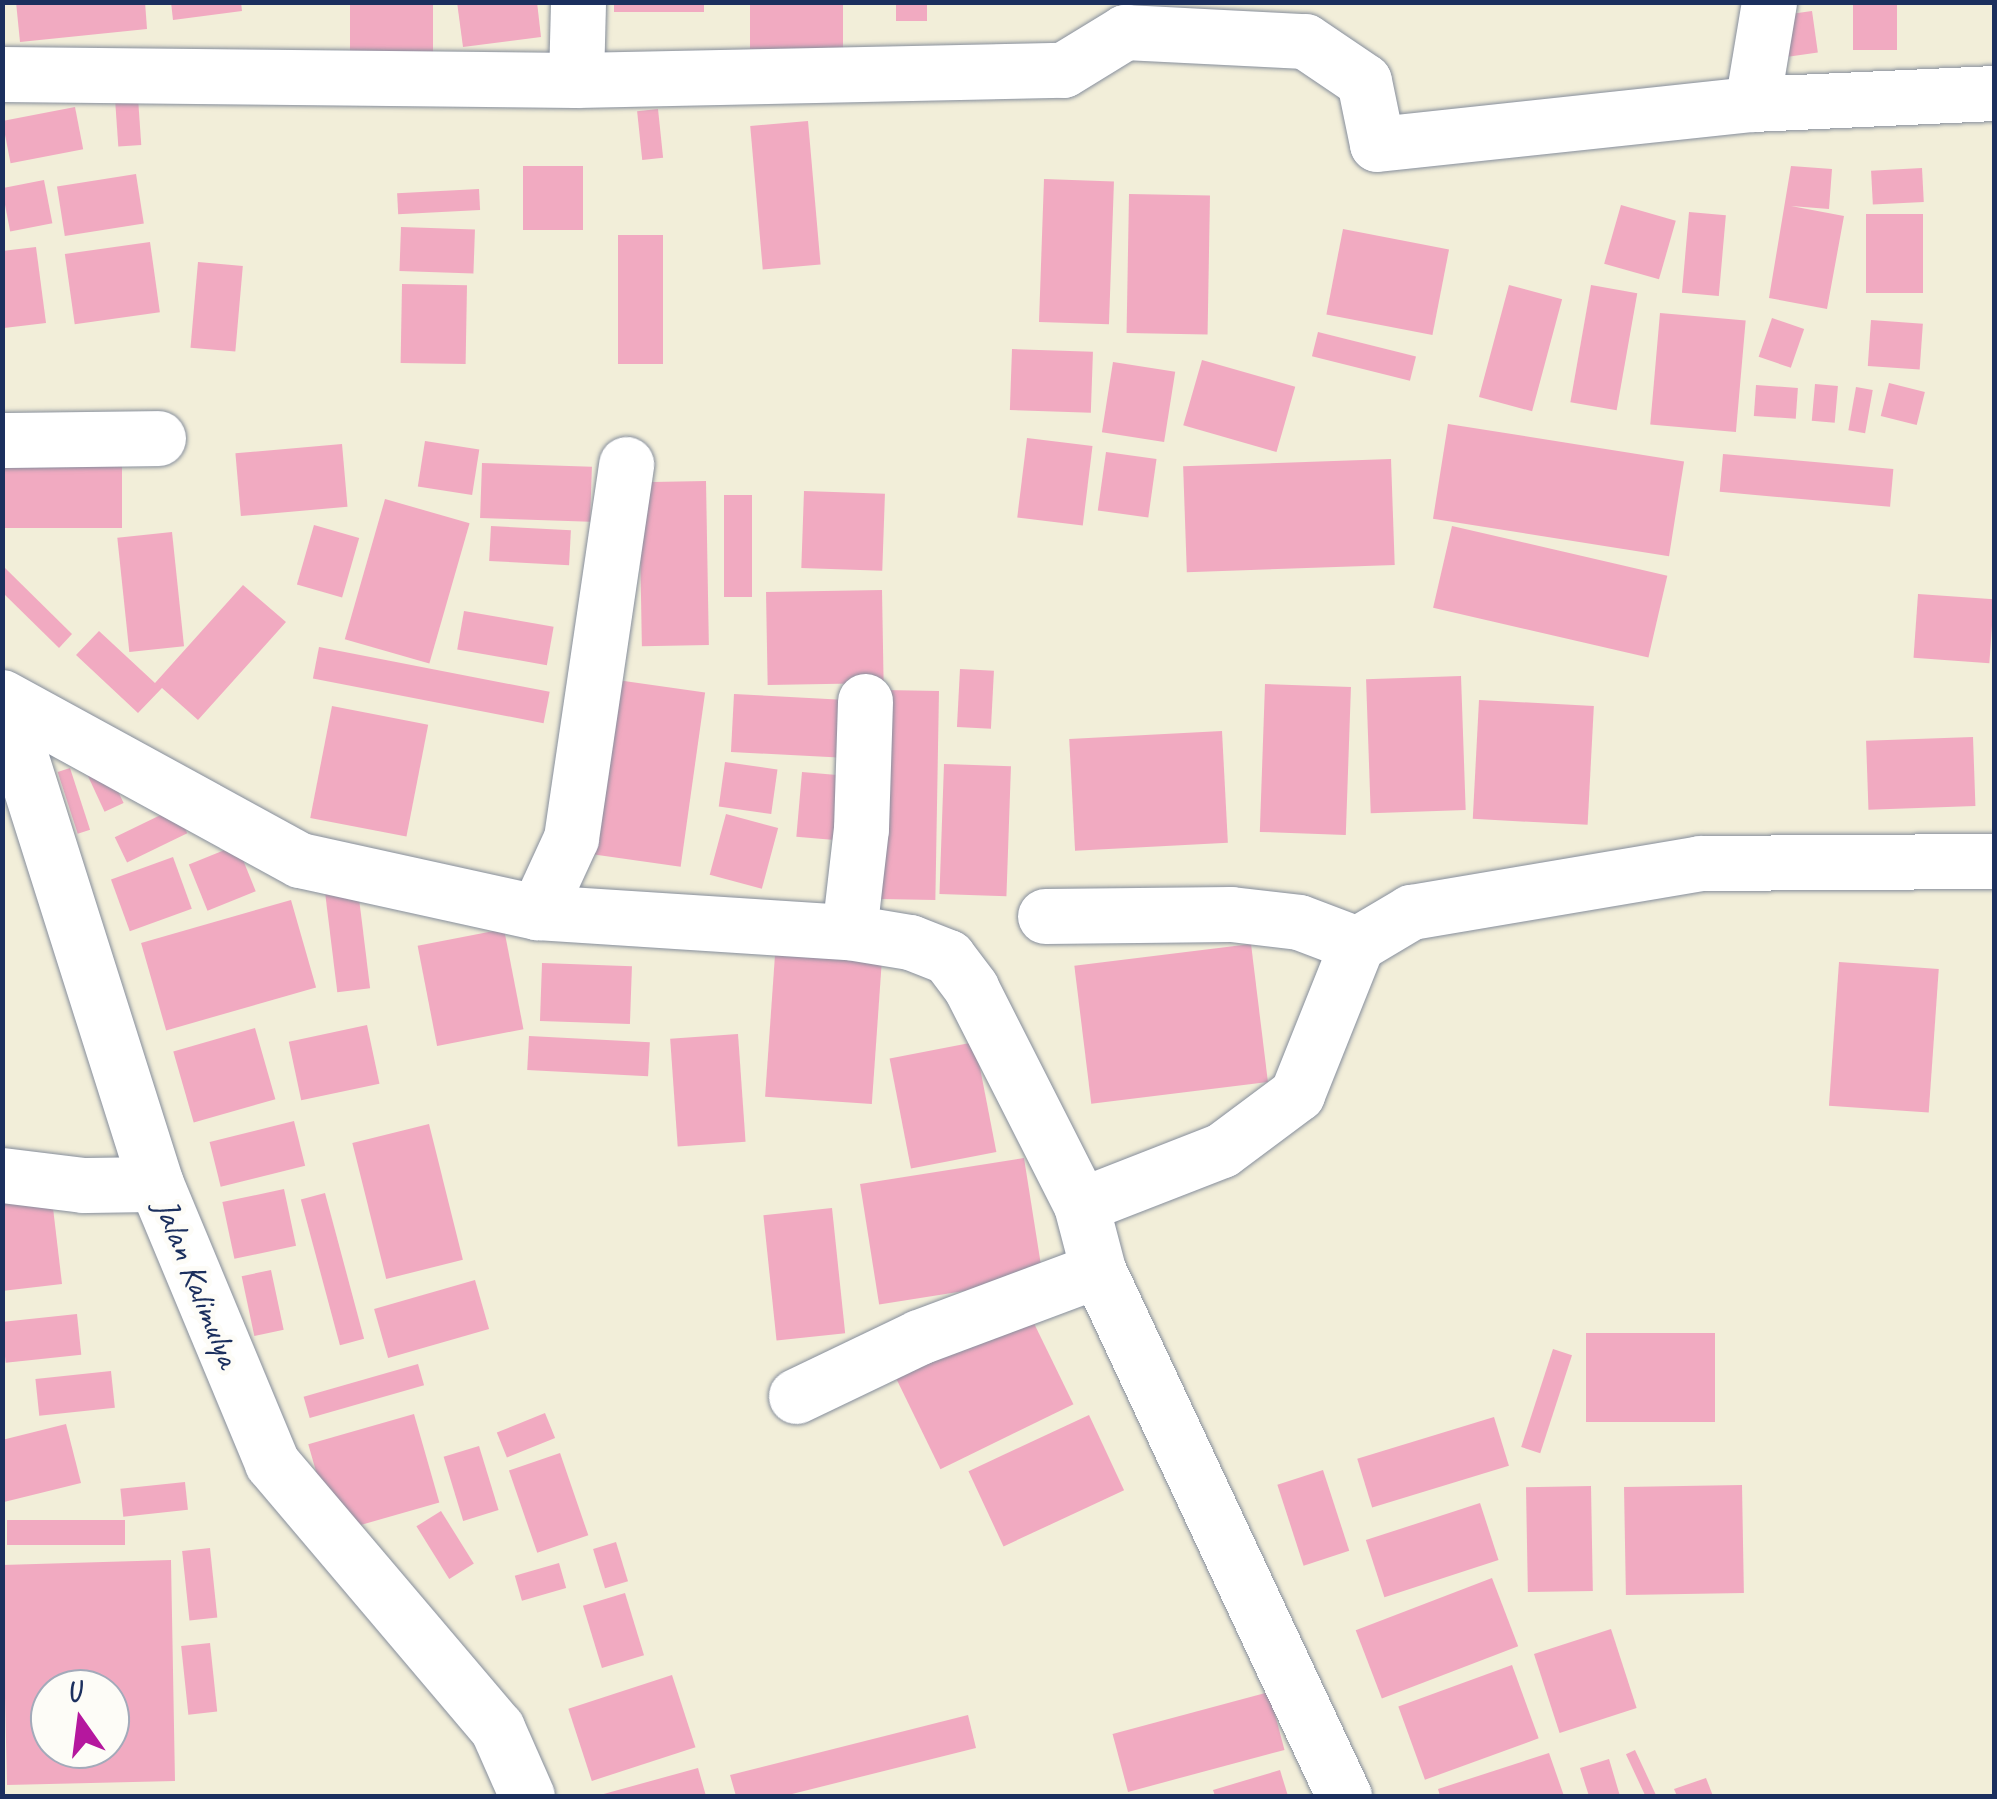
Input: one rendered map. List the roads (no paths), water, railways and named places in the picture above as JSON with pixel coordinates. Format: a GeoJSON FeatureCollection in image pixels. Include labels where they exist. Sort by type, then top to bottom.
{"type":"FeatureCollection","features":[{"type":"Feature","properties":{"kind":"street"},"geometry":{"type":"LineString","coordinates":[[576,80],[578,2]]}},
{"type":"Feature","properties":{"kind":"street"},"geometry":{"type":"LineString","coordinates":[[1752,104],[1768,2]]}},
{"type":"Feature","properties":{"kind":"street"},"geometry":{"type":"LineString","coordinates":[[2,74],[576,80],[1064,70],[1125,32],[1305,42],[1364,81],[1377,144],[1752,104],[1994,93]]}},
{"type":"Feature","properties":{"kind":"street"},"geometry":{"type":"LineString","coordinates":[[2,440],[158,438]]}},
{"type":"Feature","properties":{"kind":"street"},"geometry":{"type":"LineString","coordinates":[[537,912],[571,838],[626,464]]}},
{"type":"Feature","properties":{"kind":"street"},"geometry":{"type":"LineString","coordinates":[[2,698],[92,742],[300,860],[537,912],[849,932],[910,942],[948,957],[971,988],[1081,1206],[1098,1270],[1344,1796]]}},
{"type":"Feature","properties":{"kind":"street","name":"Jalan Kalimulya"},"geometry":{"type":"LineString","coordinates":[[2,698],[156,1184],[272,1463],[497,1728],[527,1796]]}},
{"type":"Feature","properties":{"kind":"street"},"geometry":{"type":"LineString","coordinates":[[849,932],[861,829],[865,701]]}},
{"type":"Feature","properties":{"kind":"street"},"geometry":{"type":"LineString","coordinates":[[1081,1206],[1222,1150],[1297,1094],[1356,944],[1411,912],[1700,863],[1994,862]]}},
{"type":"Feature","properties":{"kind":"street"},"geometry":{"type":"LineString","coordinates":[[1045,916],[1232,914],[1299,922],[1356,944]]}},
{"type":"Feature","properties":{"kind":"street"},"geometry":{"type":"LineString","coordinates":[[2,1175],[82,1186],[156,1184]]}},
{"type":"Feature","properties":{"kind":"street"},"geometry":{"type":"LineString","coordinates":[[796,1396],[919,1337],[1098,1270]]}}]}
